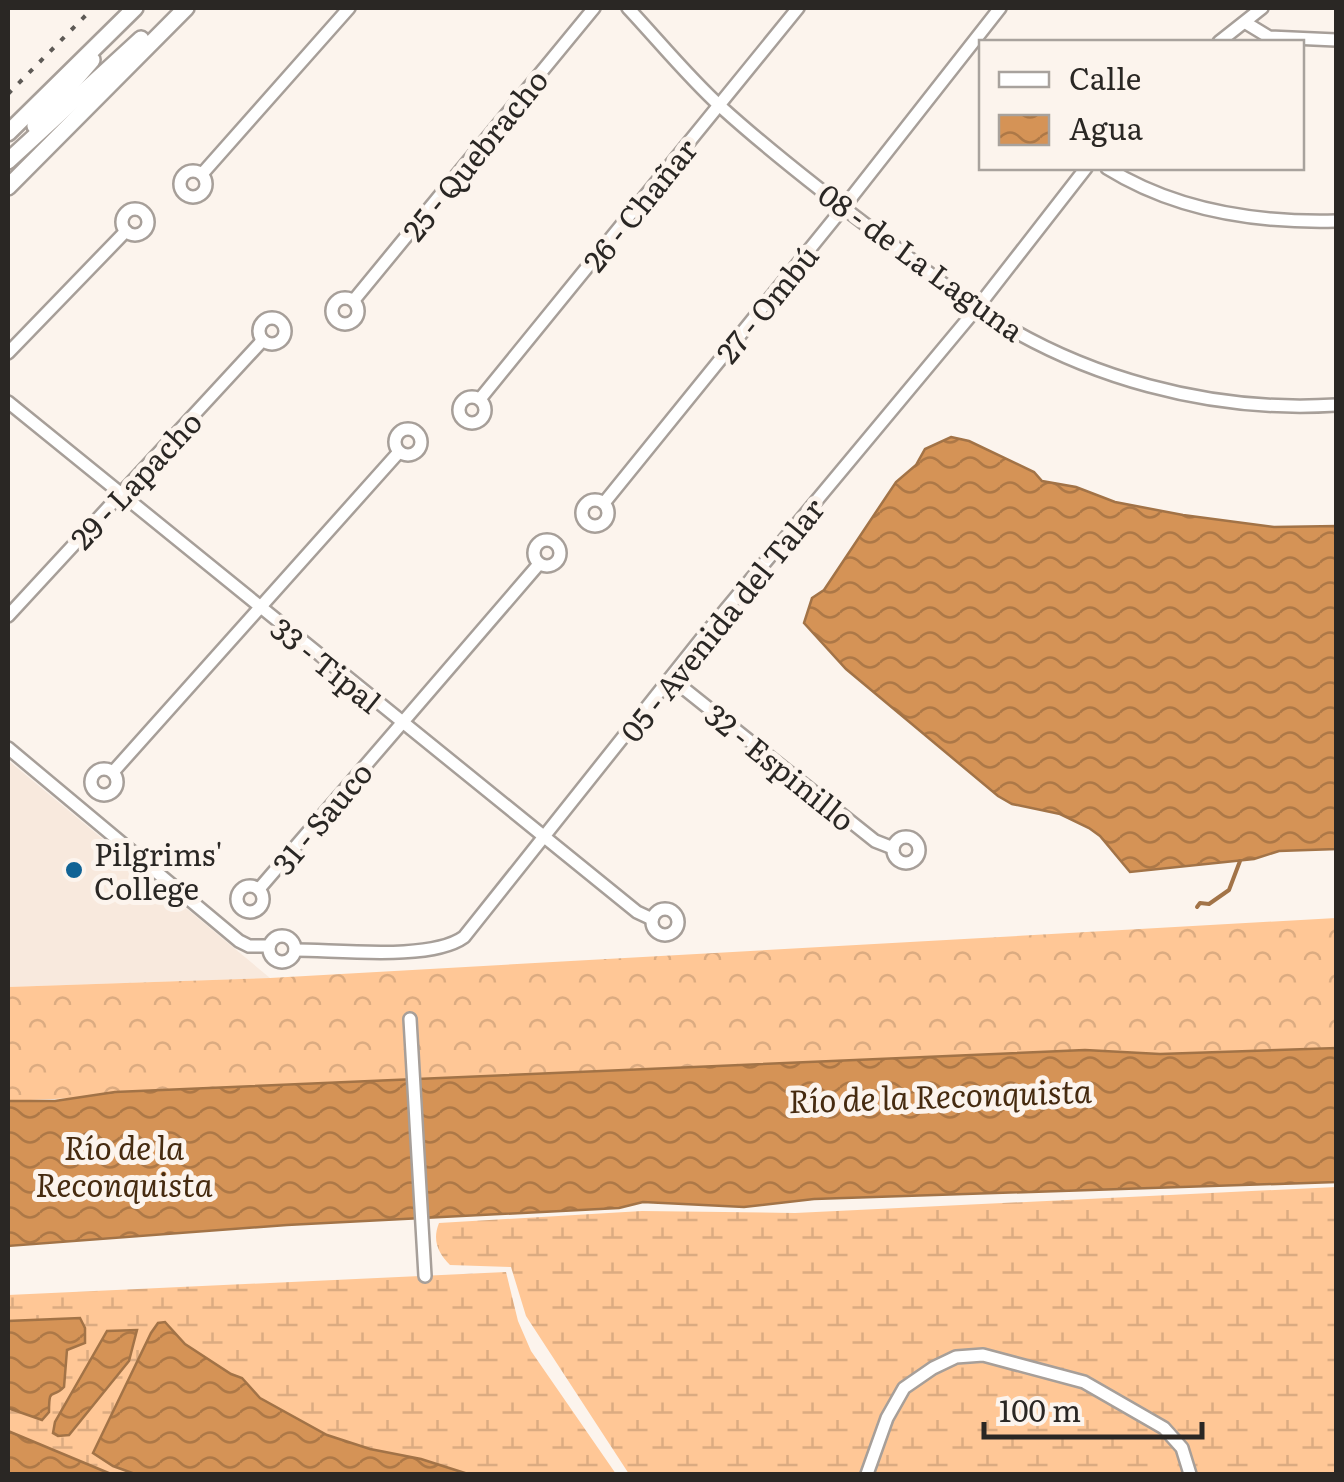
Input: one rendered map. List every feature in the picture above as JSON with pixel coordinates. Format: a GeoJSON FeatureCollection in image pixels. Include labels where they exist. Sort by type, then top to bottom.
{"type":"FeatureCollection","features":[{"type":"Feature","properties":{"kind":"main road"},"geometry":{"type":"LineString","coordinates":[[8,133],[135,8]]}},
{"type":"Feature","properties":{"kind":"main road"},"geometry":{"type":"LineString","coordinates":[[8,159],[182,8]]}},
{"type":"Feature","properties":{"kind":"main road"},"geometry":{"type":"LineString","coordinates":[[8,187],[182,8]]}},
{"type":"Feature","properties":{"kind":"main road"},"geometry":{"type":"LineString","coordinates":[[8,159],[121,21]]}},
{"type":"Feature","properties":{"kind":"street"},"geometry":{"type":"LineString","coordinates":[[202,174],[350,8]]}},
{"type":"Feature","properties":{"kind":"street","name":"25 - Quebracho"},"geometry":{"type":"LineString","coordinates":[[354,300],[594,8]]}},
{"type":"Feature","properties":{"kind":"street","name":"08 - de La Laguna"},"geometry":{"type":"LineString","coordinates":[[628,8],[720,106],[843,208],[977,308],[1061,354],[1154,387],[1234,402],[1336,405]]}},
{"type":"Feature","properties":{"kind":"street","name":"26 - Chañar"},"geometry":{"type":"LineString","coordinates":[[480,399],[798,8]]}},
{"type":"Feature","properties":{"kind":"street","name":"27 - Ombú"},"geometry":{"type":"LineString","coordinates":[[604,502],[1000,8]]}},
{"type":"Feature","properties":{"kind":"street"},"geometry":{"type":"LineString","coordinates":[[1221,40],[1262,8]]}},
{"type":"Feature","properties":{"kind":"street"},"geometry":{"type":"LineString","coordinates":[[1246,23],[1269,37],[1336,40]]}},
{"type":"Feature","properties":{"kind":"street","name":"05 - Avenida del Talar"},"geometry":{"type":"LineString","coordinates":[[295,950],[424,951],[453,945],[464,937],[702,638],[977,308],[1084,170]]}},
{"type":"Feature","properties":{"kind":"street"},"geometry":{"type":"LineString","coordinates":[[1111,170],[1150,190],[1202,208],[1263,220],[1336,221]]}},
{"type":"Feature","properties":{"kind":"street"},"geometry":{"type":"LineString","coordinates":[[8,353],[126,232]]}},
{"type":"Feature","properties":{"kind":"street","name":"29 - Lapacho"},"geometry":{"type":"LineString","coordinates":[[8,616],[262,341]]}},
{"type":"Feature","properties":{"kind":"street","name":"33 - Tipal"},"geometry":{"type":"LineString","coordinates":[[8,402],[401,723],[652,920]]}},
{"type":"Feature","properties":{"kind":"street"},"geometry":{"type":"LineString","coordinates":[[113,772],[399,452]]}},
{"type":"Feature","properties":{"kind":"street","name":"31 - Sauco"},"geometry":{"type":"LineString","coordinates":[[259,889],[539,564]]}},
{"type":"Feature","properties":{"kind":"street","name":"32 - Espinillo"},"geometry":{"type":"LineString","coordinates":[[672,679],[874,840],[893,848]]}},
{"type":"Feature","properties":{"kind":"street"},"geometry":{"type":"LineString","coordinates":[[8,748],[238,941],[249,946],[269,946]]}},
{"type":"Feature","properties":{"kind":"street"},"geometry":{"type":"LineString","coordinates":[[282,936],[293,942],[295,950],[292,958],[280,962],[270,954],[269,946],[273,938],[282,936]]}},
{"type":"Feature","properties":{"kind":"street"},"geometry":{"type":"LineString","coordinates":[[410,1019],[425,1276]]}},
{"type":"Feature","properties":{"kind":"street"},"geometry":{"type":"LineString","coordinates":[[867,1474],[887,1418],[904,1388],[956,1358],[984,1355],[1084,1382],[1164,1428],[1182,1448],[1190,1474]]}},
{"type":"Feature","properties":{"kind":"shaded area","name":"Pilgrims' College"},"geometry":{"type":"Polygon","coordinates":[[[9,761],[270,978],[8,987],[9,761]]]}},
{"type":"Feature","properties":{"kind":"green space"},"geometry":{"type":"Polygon","coordinates":[[[1336,918],[1336,1048],[1160,1054],[1085,1050],[115,1092],[98,1097],[8,1101],[8,987],[270,978],[1336,918]]]}},
{"type":"Feature","properties":{"kind":"green space"},"geometry":{"type":"Polygon","coordinates":[[[1336,1187],[1336,1474],[629,1474],[526,1316],[511,1267],[450,1265],[436,1241],[439,1223],[642,1211],[795,1213],[1336,1187]]]}},
{"type":"Feature","properties":{"kind":"green space"},"geometry":{"type":"Polygon","coordinates":[[[506,1272],[518,1321],[531,1351],[616,1474],[8,1474],[8,1295],[506,1272]]]}},
{"type":"Feature","properties":{"kind":"water"},"geometry":{"type":"Polygon","coordinates":[[[951,437],[969,441],[1034,472],[1042,481],[1076,487],[1115,502],[1274,527],[1336,526],[1336,849],[1279,851],[1254,859],[1130,872],[1089,828],[1060,814],[1012,804],[998,796],[846,669],[804,623],[812,598],[824,590],[896,482],[916,465],[925,449],[951,437]]]}},
{"type":"Feature","properties":{"kind":"water","name":"Río de la Reconquista"},"geometry":{"type":"Polygon","coordinates":[[[1336,1048],[1336,1182],[814,1199],[744,1207],[643,1202],[619,1208],[287,1225],[8,1246],[8,1101],[55,1101],[115,1092],[1085,1050],[1160,1054],[1336,1048]]]}},
{"type":"Feature","properties":{"kind":"water"},"geometry":{"type":"Polygon","coordinates":[[[80,1318],[85,1343],[67,1350],[64,1387],[51,1396],[49,1412],[42,1420],[8,1408],[8,1321],[80,1318]]]}},
{"type":"Feature","properties":{"kind":"water"},"geometry":{"type":"Polygon","coordinates":[[[165,1322],[185,1344],[242,1378],[260,1398],[327,1435],[468,1474],[135,1474],[113,1466],[93,1453],[151,1333],[158,1323],[165,1322]]]}},
{"type":"Feature","properties":{"kind":"water"},"geometry":{"type":"Polygon","coordinates":[[[137,1330],[129,1361],[69,1435],[53,1433],[55,1422],[107,1331],[137,1330]]]}},
{"type":"Feature","properties":{"kind":"water"},"geometry":{"type":"Polygon","coordinates":[[[8,1431],[111,1474],[8,1474],[8,1431]]]}},
{"type":"Feature","properties":{"kind":"waterway"},"geometry":{"type":"LineString","coordinates":[[1197,907],[1229,890],[1240,861]]}},
{"type":"Feature","properties":{"kind":"railway"},"geometry":{"type":"LineString","coordinates":[[8,94],[93,8]]}},
{"type":"Feature","properties":{"kind":"place","name":"Pilgrims' College"},"geometry":{"type":"Point","coordinates":[74,870]}}]}
